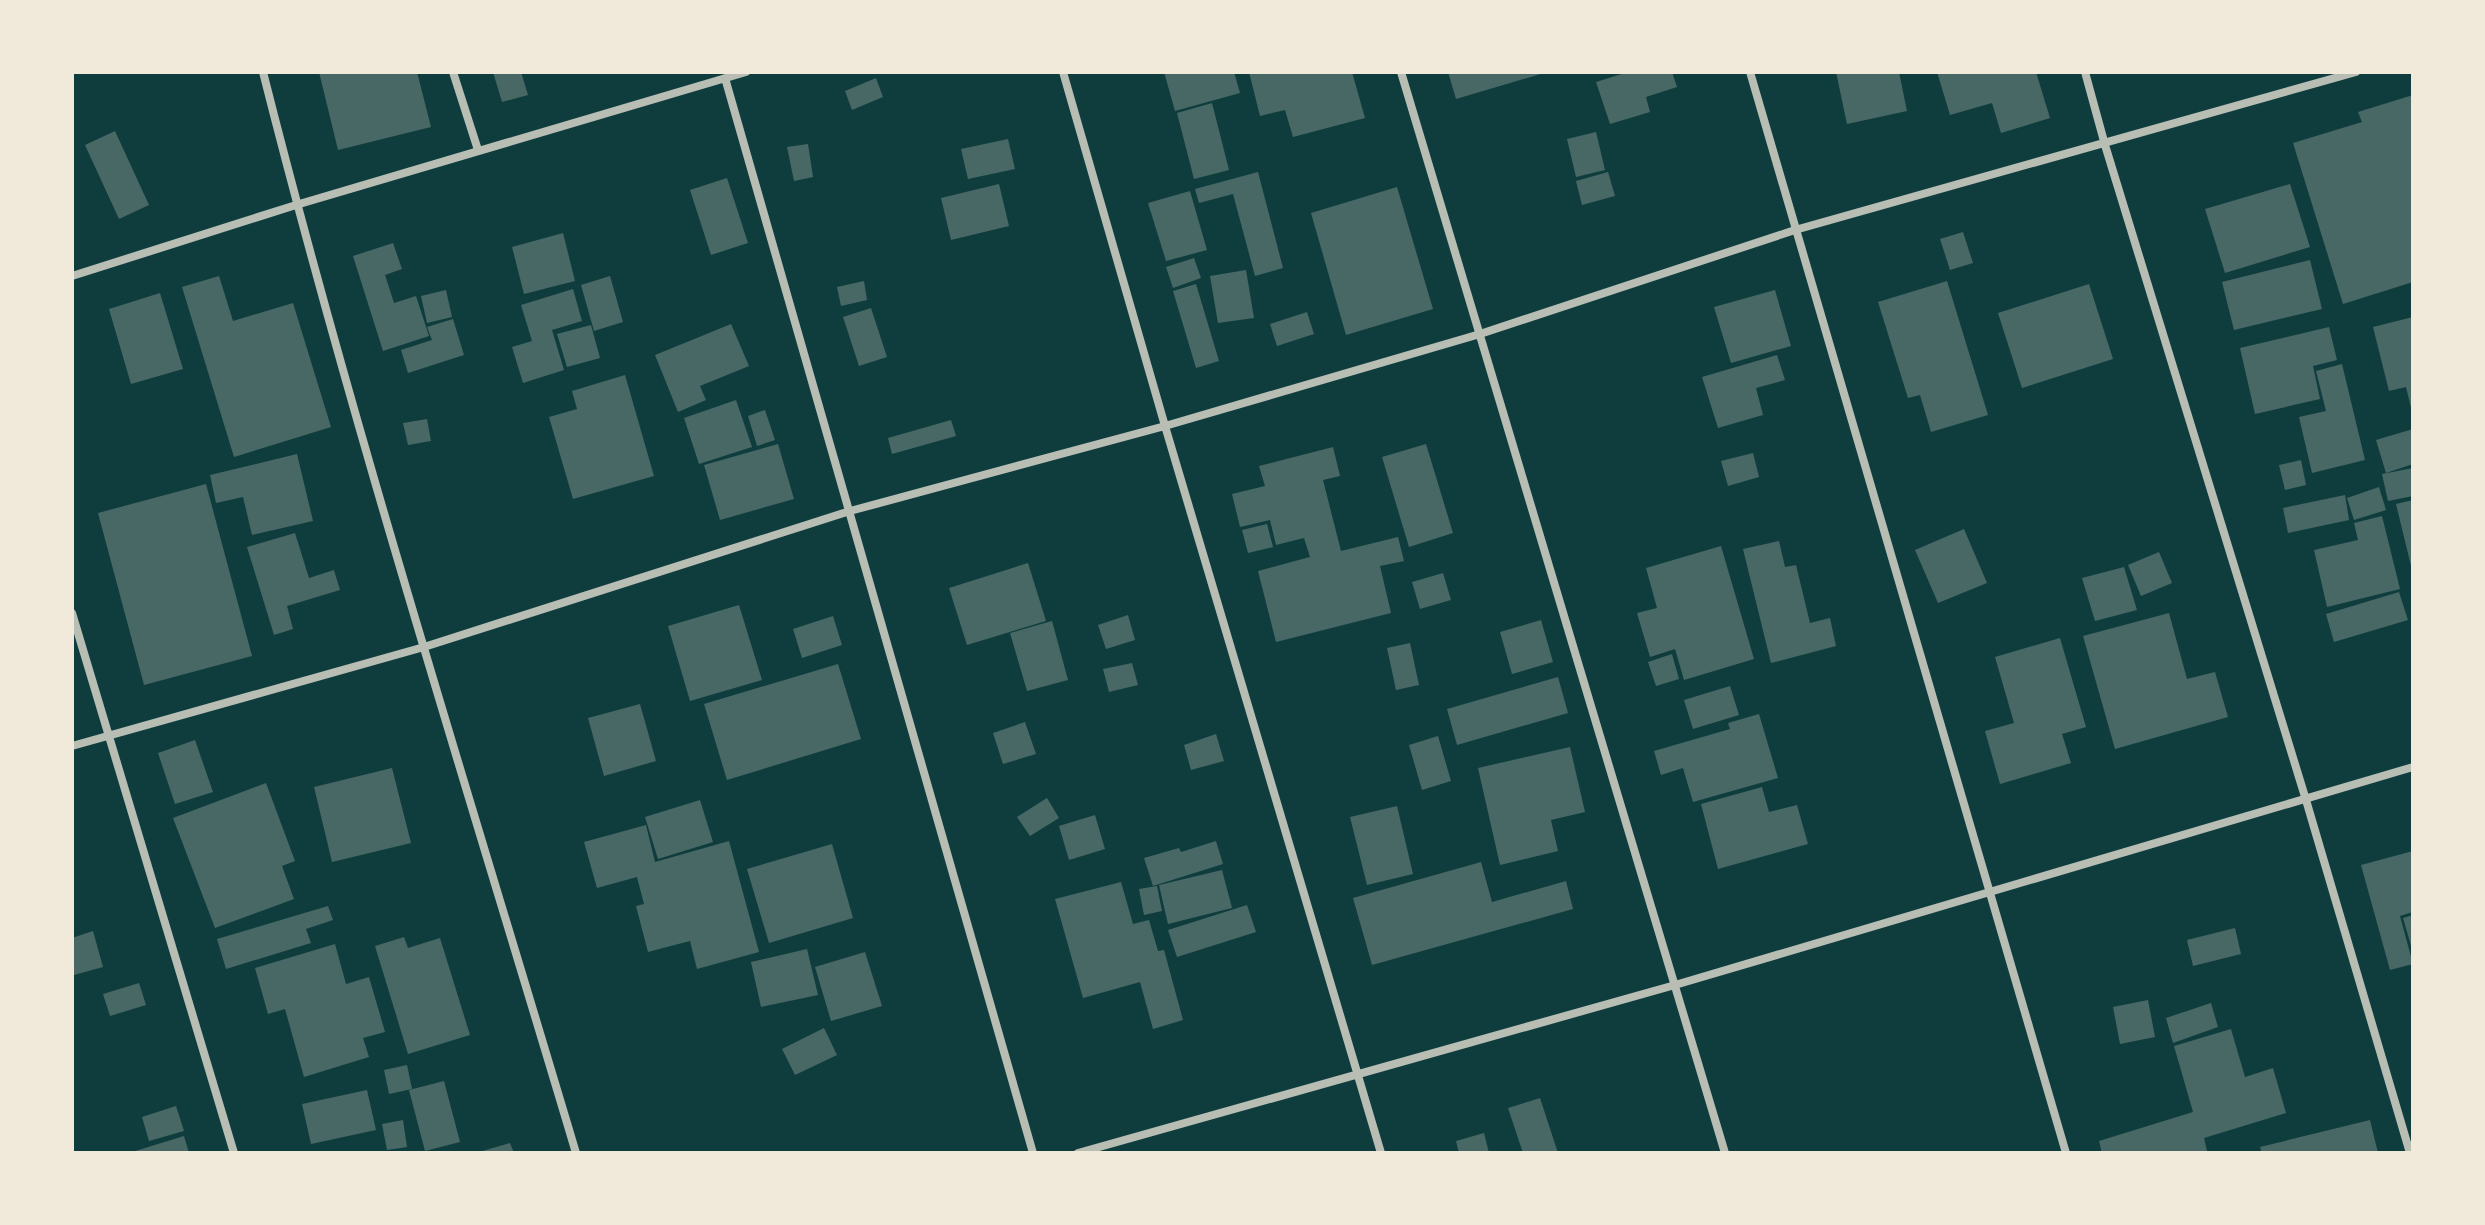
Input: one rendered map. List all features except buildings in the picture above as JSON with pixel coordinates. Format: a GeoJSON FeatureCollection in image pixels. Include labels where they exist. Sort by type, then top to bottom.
{"type":"FeatureCollection","features":[{"type":"Feature","properties":{"kind":"street"},"geometry":{"type":"LineString","coordinates":[[263,72],[296,205],[424,647],[576,1153]]}},
{"type":"Feature","properties":{"kind":"street"},"geometry":{"type":"LineString","coordinates":[[453,72],[478,150]]}},
{"type":"Feature","properties":{"kind":"street"},"geometry":{"type":"LineString","coordinates":[[72,276],[296,205],[746,72]]}},
{"type":"Feature","properties":{"kind":"street"},"geometry":{"type":"LineString","coordinates":[[1063,72],[1381,1153]]}},
{"type":"Feature","properties":{"kind":"street"},"geometry":{"type":"LineString","coordinates":[[1401,72],[1725,1153]]}},
{"type":"Feature","properties":{"kind":"street"},"geometry":{"type":"LineString","coordinates":[[1750,72],[2066,1153]]}},
{"type":"Feature","properties":{"kind":"street"},"geometry":{"type":"LineString","coordinates":[[2085,72],[2410,1153]]}},
{"type":"Feature","properties":{"kind":"street"},"geometry":{"type":"LineString","coordinates":[[72,746],[424,647],[850,511],[1165,426],[1480,334],[1795,230],[2356,72]]}},
{"type":"Feature","properties":{"kind":"street"},"geometry":{"type":"LineString","coordinates":[[725,78],[1033,1153]]}},
{"type":"Feature","properties":{"kind":"street"},"geometry":{"type":"LineString","coordinates":[[72,613],[234,1153]]}},
{"type":"Feature","properties":{"kind":"street"},"geometry":{"type":"LineString","coordinates":[[1078,1153],[1675,985],[2413,767]]}}]}
